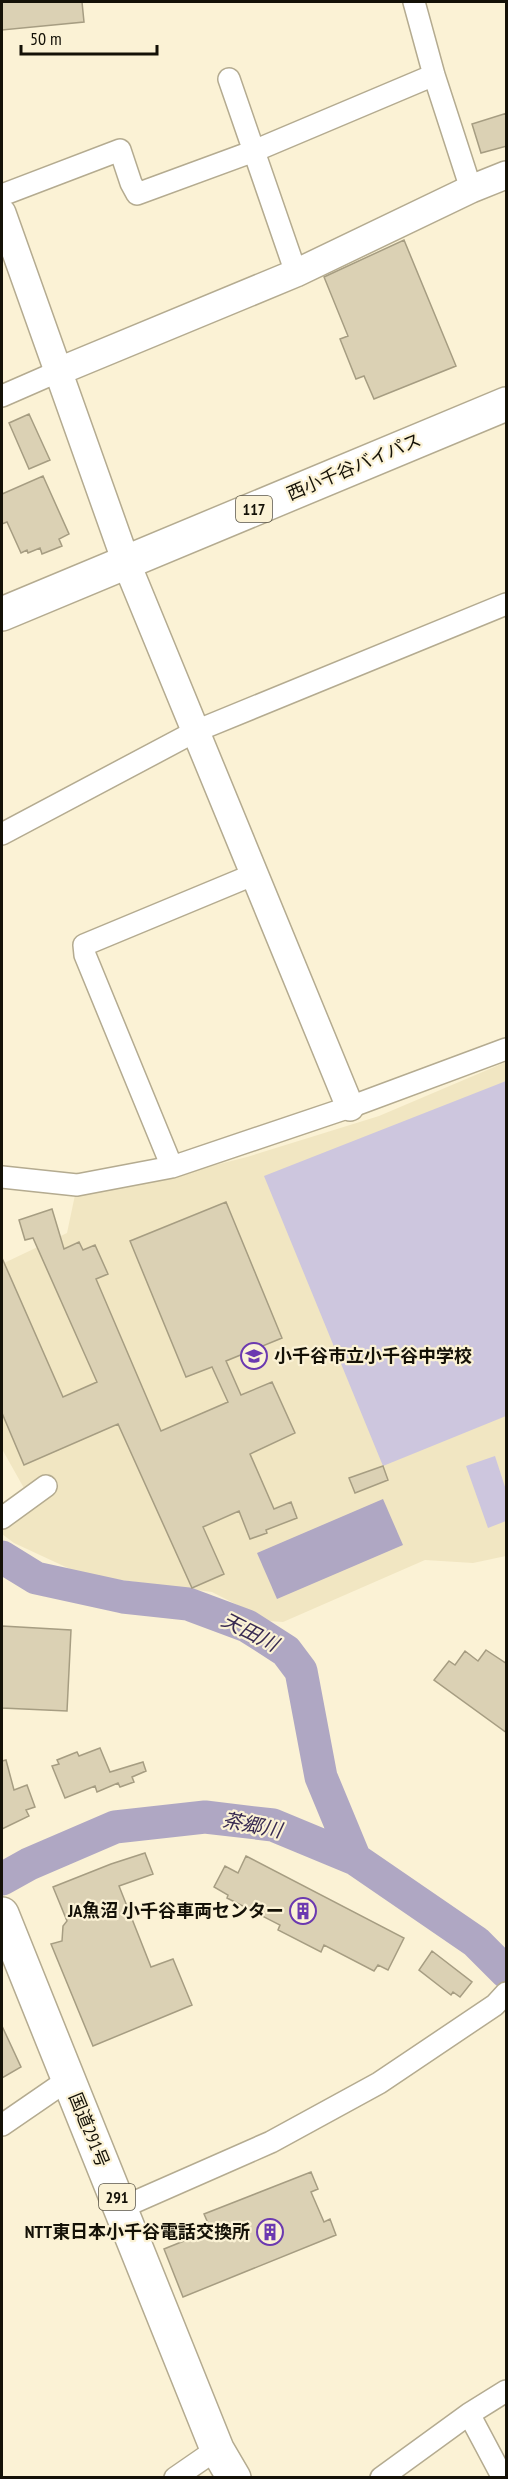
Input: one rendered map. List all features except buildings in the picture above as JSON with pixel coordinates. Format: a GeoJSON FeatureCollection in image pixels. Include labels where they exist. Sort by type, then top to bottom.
{"type":"FeatureCollection","features":[{"type":"Feature","properties":{"kind":"highway","name":"西小千谷バイパス"},"geometry":{"type":"LineString","coordinates":[[2,614],[507,404]]}},
{"type":"Feature","properties":{"kind":"highway","name":"国道291号"},"geometry":{"type":"LineString","coordinates":[[2,1914],[217,2449],[234,2478]]}},
{"type":"Feature","properties":{"kind":"street"},"geometry":{"type":"LineString","coordinates":[[414,2],[434,75],[471,189]]}},
{"type":"Feature","properties":{"kind":"street"},"geometry":{"type":"LineString","coordinates":[[2,195],[120,150],[137,194],[254,151],[434,75]]}},
{"type":"Feature","properties":{"kind":"street"},"geometry":{"type":"LineString","coordinates":[[229,79],[296,273]]}},
{"type":"Feature","properties":{"kind":"street"},"geometry":{"type":"LineString","coordinates":[[2,396],[296,273],[471,189],[507,175]]}},
{"type":"Feature","properties":{"kind":"street"},"geometry":{"type":"LineString","coordinates":[[2,213],[126,562],[350,1107]]}},
{"type":"Feature","properties":{"kind":"street"},"geometry":{"type":"LineString","coordinates":[[2,834],[196,731],[507,604]]}},
{"type":"Feature","properties":{"kind":"street"},"geometry":{"type":"LineString","coordinates":[[172,1167],[85,954],[84,945],[255,874]]}},
{"type":"Feature","properties":{"kind":"street"},"geometry":{"type":"LineString","coordinates":[[2,1178],[77,1185],[172,1167],[350,1107],[507,1049]]}},
{"type":"Feature","properties":{"kind":"street"},"geometry":{"type":"LineString","coordinates":[[2,1518],[46,1486]]}},
{"type":"Feature","properties":{"kind":"street"},"geometry":{"type":"LineString","coordinates":[[122,2208],[271,2142],[379,2083],[501,1999]]}},
{"type":"Feature","properties":{"kind":"street"},"geometry":{"type":"LineString","coordinates":[[2,2125],[69,2079]]}},
{"type":"Feature","properties":{"kind":"street"},"geometry":{"type":"LineString","coordinates":[[381,2478],[468,2414],[507,2391]]}},
{"type":"Feature","properties":{"kind":"street"},"geometry":{"type":"LineString","coordinates":[[468,2414],[503,2478]]}},
{"type":"Feature","properties":{"kind":"street"},"geometry":{"type":"LineString","coordinates":[[175,2478],[217,2449]]}},
{"type":"Feature","properties":{"kind":"shaded area","name":"小千谷市立小千谷中学校"},"geometry":{"type":"Polygon","coordinates":[[[506,1062],[506,1556],[473,1563],[425,1560],[283,1622],[269,1621],[212,1592],[83,1575],[14,1543],[2,1534],[2,1506],[25,1490],[2,1449],[2,1264],[67,1233],[75,1195],[128,1187],[247,1157],[379,1116],[506,1062]]]}},
{"type":"Feature","properties":{"kind":"shaded area"},"geometry":{"type":"Polygon","coordinates":[[[506,1081],[506,1416],[383,1466],[264,1176],[506,1081]]]}},
{"type":"Feature","properties":{"kind":"shaded area"},"geometry":{"type":"Polygon","coordinates":[[[495,1456],[506,1490],[506,1521],[488,1528],[466,1466],[495,1456]]]}},
{"type":"Feature","properties":{"kind":"shaded area"},"geometry":{"type":"Polygon","coordinates":[[[383,1499],[403,1545],[277,1599],[257,1553],[383,1499]]]}},
{"type":"Feature","properties":{"kind":"waterway","name":"天田川"},"geometry":{"type":"LineString","coordinates":[[2,1557],[36,1578],[123,1597],[188,1604],[247,1626],[286,1651],[301,1671],[321,1777],[355,1859]]}},
{"type":"Feature","properties":{"kind":"waterway","name":"茶郷川"},"geometry":{"type":"LineString","coordinates":[[2,1879],[29,1864],[115,1827],[205,1817],[273,1825],[355,1859],[476,1942],[506,1972]]}},
{"type":"Feature","properties":{"kind":"place","name":"小千谷市立小千谷中学校"},"geometry":{"type":"Point","coordinates":[254,1356]}},
{"type":"Feature","properties":{"kind":"place","name":"JA魚沼 小千谷車両センター"},"geometry":{"type":"Point","coordinates":[303,1911]}},
{"type":"Feature","properties":{"kind":"place","name":"NTT東日本小千谷電話交換所"},"geometry":{"type":"Point","coordinates":[270,2232]}}]}
